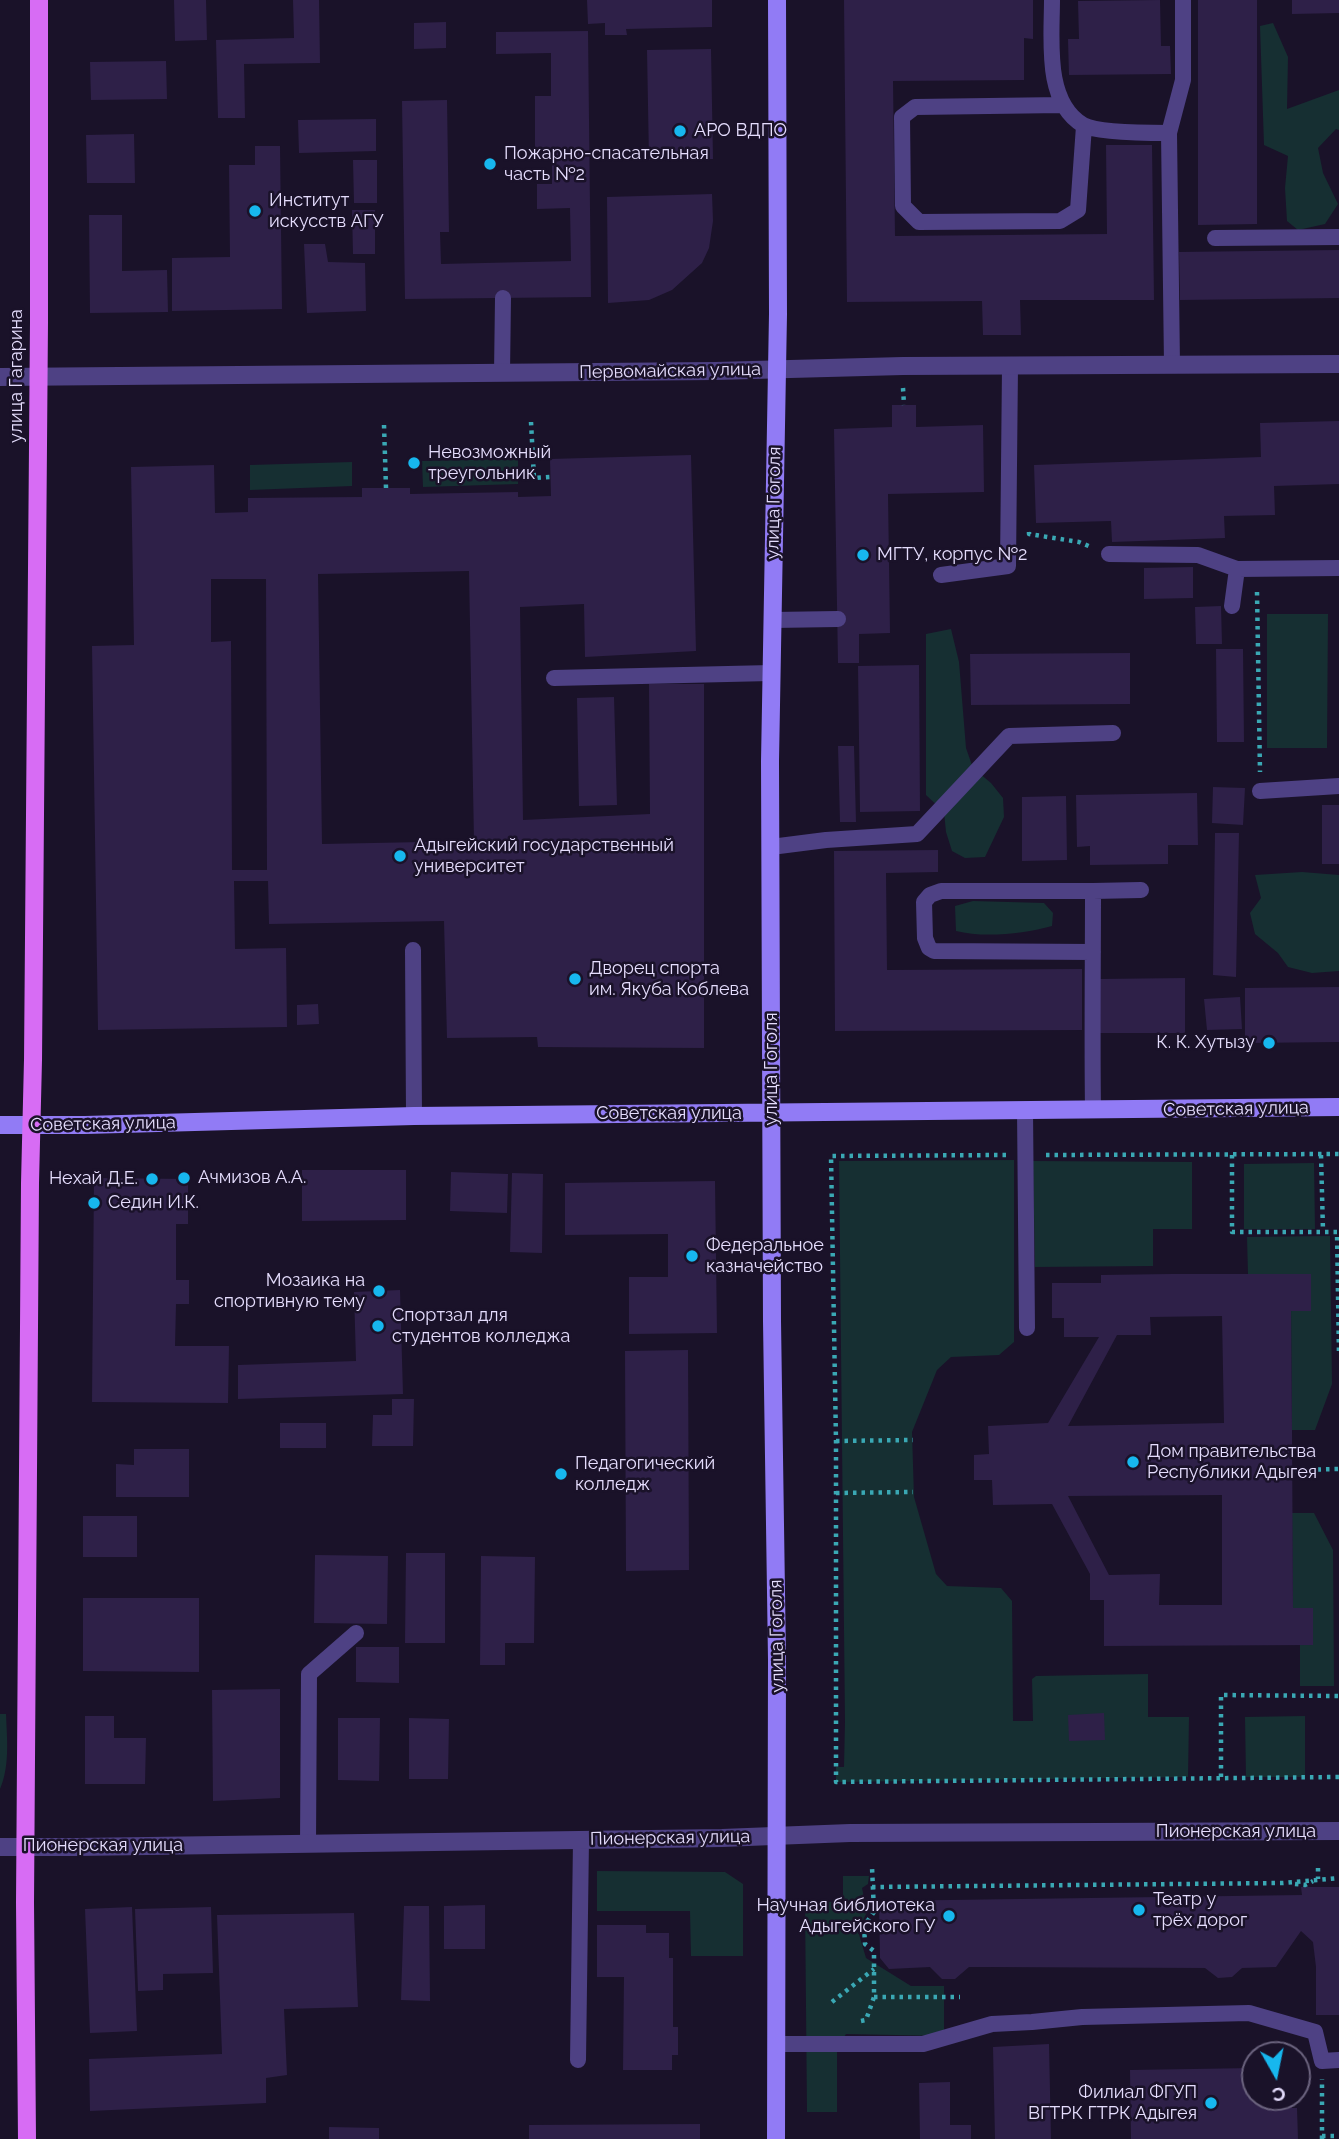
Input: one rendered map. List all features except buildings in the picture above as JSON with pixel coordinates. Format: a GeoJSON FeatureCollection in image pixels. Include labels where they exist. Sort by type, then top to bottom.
{"type":"FeatureCollection","features":[{"type":"Feature","properties":{"kind":"main road","name":"улица Гагарина"},"geometry":{"type":"LineString","coordinates":[[27,2139],[25,1902],[39,0]]}},
{"type":"Feature","properties":{"kind":"main road","name":"улица Гоголя"},"geometry":{"type":"LineString","coordinates":[[776,0],[777,369],[771,673],[771,1114],[778,1836],[776,2139]]}},
{"type":"Feature","properties":{"kind":"main road","name":"Советская улица"},"geometry":{"type":"LineString","coordinates":[[0,1125],[414,1116],[1339,1107]]}},
{"type":"Feature","properties":{"kind":"street","name":"Первомайская улица"},"geometry":{"type":"LineString","coordinates":[[0,377],[1339,363]]}},
{"type":"Feature","properties":{"kind":"street","name":"Пионерская улица"},"geometry":{"type":"LineString","coordinates":[[0,1847],[581,1840],[850,1833],[1339,1831]]}},
{"type":"Feature","properties":{"kind":"lane"},"geometry":{"type":"LineString","coordinates":[[1052,0],[1053,67],[1062,105],[1084,126],[1128,132],[1169,133]]}},
{"type":"Feature","properties":{"kind":"lane"},"geometry":{"type":"LineString","coordinates":[[1172,365],[1169,133],[1183,80],[1183,0]]}},
{"type":"Feature","properties":{"kind":"lane"},"geometry":{"type":"LineString","coordinates":[[1062,105],[915,107],[902,117],[903,206],[919,222],[1060,221],[1078,210],[1084,126]]}},
{"type":"Feature","properties":{"kind":"lane"},"geometry":{"type":"LineString","coordinates":[[1215,238],[1339,237]]}},
{"type":"Feature","properties":{"kind":"lane"},"geometry":{"type":"LineString","coordinates":[[502,373],[503,298]]}},
{"type":"Feature","properties":{"kind":"lane"},"geometry":{"type":"LineString","coordinates":[[941,575],[1008,566],[1010,366]]}},
{"type":"Feature","properties":{"kind":"lane"},"geometry":{"type":"LineString","coordinates":[[1109,554],[1198,555],[1237,569],[1339,568]]}},
{"type":"Feature","properties":{"kind":"lane"},"geometry":{"type":"LineString","coordinates":[[1232,606],[1237,569]]}},
{"type":"Feature","properties":{"kind":"lane"},"geometry":{"type":"LineString","coordinates":[[773,620],[838,619]]}},
{"type":"Feature","properties":{"kind":"lane"},"geometry":{"type":"LineString","coordinates":[[554,678],[771,673]]}},
{"type":"Feature","properties":{"kind":"lane"},"geometry":{"type":"LineString","coordinates":[[771,847],[917,834],[1009,736],[1113,733]]}},
{"type":"Feature","properties":{"kind":"lane"},"geometry":{"type":"LineString","coordinates":[[1260,791],[1339,786]]}},
{"type":"Feature","properties":{"kind":"lane"},"geometry":{"type":"LineString","coordinates":[[1093,952],[934,951],[929,948],[925,938],[924,902],[930,895],[941,891],[1141,890]]}},
{"type":"Feature","properties":{"kind":"lane"},"geometry":{"type":"LineString","coordinates":[[1093,891],[1093,1110]]}},
{"type":"Feature","properties":{"kind":"lane"},"geometry":{"type":"LineString","coordinates":[[413,950],[414,1116]]}},
{"type":"Feature","properties":{"kind":"lane"},"geometry":{"type":"LineString","coordinates":[[1025,1110],[1027,1328]]}},
{"type":"Feature","properties":{"kind":"lane"},"geometry":{"type":"LineString","coordinates":[[307,1844],[309,1674],[356,1633]]}},
{"type":"Feature","properties":{"kind":"lane"},"geometry":{"type":"LineString","coordinates":[[578,2060],[581,1840]]}},
{"type":"Feature","properties":{"kind":"lane"},"geometry":{"type":"LineString","coordinates":[[778,2044],[923,2043],[992,2024],[1082,2017],[1249,2013],[1315,2032],[1322,2061],[1339,2060]]}},
{"type":"Feature","properties":{"kind":"path"},"geometry":{"type":"LineString","coordinates":[[531,422],[534,478],[550,477]]}},
{"type":"Feature","properties":{"kind":"path"},"geometry":{"type":"LineString","coordinates":[[384,425],[386,488]]}},
{"type":"Feature","properties":{"kind":"path"},"geometry":{"type":"LineString","coordinates":[[1029,520],[1029,534],[1079,542],[1109,554]]}},
{"type":"Feature","properties":{"kind":"path"},"geometry":{"type":"LineString","coordinates":[[1257,569],[1260,791]]}},
{"type":"Feature","properties":{"kind":"path"},"geometry":{"type":"LineString","coordinates":[[1339,1154],[831,1156],[836,1441],[836,1782],[1339,1777]]}},
{"type":"Feature","properties":{"kind":"path"},"geometry":{"type":"LineString","coordinates":[[1232,1155],[1232,1232],[1337,1231],[1339,1355]]}},
{"type":"Feature","properties":{"kind":"path"},"geometry":{"type":"LineString","coordinates":[[1321,1155],[1323,1231]]}},
{"type":"Feature","properties":{"kind":"path"},"geometry":{"type":"LineString","coordinates":[[836,1441],[912,1440]]}},
{"type":"Feature","properties":{"kind":"path"},"geometry":{"type":"LineString","coordinates":[[1292,1470],[1339,1469]]}},
{"type":"Feature","properties":{"kind":"path"},"geometry":{"type":"LineString","coordinates":[[836,1493],[914,1492]]}},
{"type":"Feature","properties":{"kind":"path"},"geometry":{"type":"LineString","coordinates":[[1221,1777],[1222,1695],[1339,1696]]}},
{"type":"Feature","properties":{"kind":"path"},"geometry":{"type":"LineString","coordinates":[[855,2022],[866,2020],[874,1997],[874,1951],[865,1944],[864,1926],[874,1912],[872,1867]]}},
{"type":"Feature","properties":{"kind":"path"},"geometry":{"type":"LineString","coordinates":[[1318,1868],[1318,1879]]}},
{"type":"Feature","properties":{"kind":"path"},"geometry":{"type":"LineString","coordinates":[[872,1888],[1283,1883],[1305,1885],[1318,1879],[1339,1878]]}},
{"type":"Feature","properties":{"kind":"path"},"geometry":{"type":"LineString","coordinates":[[832,2002],[875,1968]]}},
{"type":"Feature","properties":{"kind":"path"},"geometry":{"type":"LineString","coordinates":[[874,1997],[960,1997]]}},
{"type":"Feature","properties":{"kind":"path"},"geometry":{"type":"LineString","coordinates":[[1322,2061],[1322,2138],[1339,2136]]}},
{"type":"Feature","properties":{"kind":"green space"},"geometry":{"type":"Polygon","coordinates":[[[1273,23],[1288,57],[1287,109],[1339,90],[1339,130],[1336,129],[1318,148],[1323,173],[1338,204],[1325,224],[1298,230],[1287,221],[1285,188],[1288,156],[1264,145],[1260,26],[1273,23]]]}},
{"type":"Feature","properties":{"kind":"green space"},"geometry":{"type":"Polygon","coordinates":[[[518,459],[518,484],[423,487],[422,461],[518,459]]]}},
{"type":"Feature","properties":{"kind":"green space"},"geometry":{"type":"Polygon","coordinates":[[[352,462],[352,486],[250,490],[250,465],[352,462]]]}},
{"type":"Feature","properties":{"kind":"green space"},"geometry":{"type":"Polygon","coordinates":[[[1267,614],[1328,614],[1327,748],[1267,748],[1267,614]]]}},
{"type":"Feature","properties":{"kind":"green space"},"geometry":{"type":"Polygon","coordinates":[[[951,629],[959,662],[966,748],[973,768],[991,783],[1003,798],[1004,817],[985,857],[965,858],[952,851],[944,812],[926,795],[926,634],[951,629]]]}},
{"type":"Feature","properties":{"kind":"green space"},"geometry":{"type":"Polygon","coordinates":[[[1302,872],[1339,875],[1339,971],[1312,973],[1288,967],[1278,953],[1255,934],[1250,913],[1261,898],[1255,875],[1302,872]]]}},
{"type":"Feature","properties":{"kind":"green space"},"geometry":{"type":"Polygon","coordinates":[[[973,901],[1044,903],[1053,913],[1052,926],[1004,934],[956,931],[955,906],[973,901]]]}},
{"type":"Feature","properties":{"kind":"green space"},"geometry":{"type":"Polygon","coordinates":[[[1014,1160],[1014,1342],[999,1355],[951,1357],[937,1370],[912,1432],[914,1497],[936,1574],[947,1586],[1001,1588],[1012,1601],[1013,1721],[1033,1721],[1032,1679],[1036,1676],[1148,1674],[1148,1717],[1189,1717],[1188,1777],[836,1782],[836,1767],[844,1767],[845,1722],[839,1161],[1014,1160]]]}},
{"type":"Feature","properties":{"kind":"green space"},"geometry":{"type":"Polygon","coordinates":[[[1033,1161],[1192,1162],[1192,1229],[1153,1229],[1153,1266],[1035,1267],[1033,1161]]]}},
{"type":"Feature","properties":{"kind":"green space"},"geometry":{"type":"Polygon","coordinates":[[[1314,1163],[1315,1229],[1244,1229],[1244,1164],[1314,1163]]]}},
{"type":"Feature","properties":{"kind":"green space"},"geometry":{"type":"Polygon","coordinates":[[[1330,1236],[1332,1384],[1315,1430],[1292,1430],[1291,1311],[1311,1311],[1311,1274],[1248,1274],[1247,1237],[1330,1236]]]}},
{"type":"Feature","properties":{"kind":"green space"},"geometry":{"type":"Polygon","coordinates":[[[1292,1513],[1314,1513],[1333,1550],[1334,1686],[1300,1686],[1300,1645],[1313,1645],[1313,1608],[1293,1608],[1292,1513]]]}},
{"type":"Feature","properties":{"kind":"green space"},"geometry":{"type":"Polygon","coordinates":[[[0,1714],[6,1714],[7,1762],[0,1789],[0,1714]]]}},
{"type":"Feature","properties":{"kind":"green space"},"geometry":{"type":"Polygon","coordinates":[[[1305,1716],[1305,1777],[1246,1777],[1245,1717],[1305,1716]]]}},
{"type":"Feature","properties":{"kind":"green space"},"geometry":{"type":"Polygon","coordinates":[[[597,1871],[725,1872],[743,1884],[743,1956],[691,1956],[690,1911],[597,1911],[597,1871]]]}},
{"type":"Feature","properties":{"kind":"green space"},"geometry":{"type":"Polygon","coordinates":[[[843,1876],[869,1876],[868,1884],[862,1888],[867,1912],[858,1931],[866,1958],[911,1986],[944,1986],[944,2036],[846,2034],[837,2048],[837,2112],[807,2112],[805,1902],[843,1902],[843,1876]]]}},
{"type":"Feature","properties":{"kind":"place","name":"АРО ВДПО"},"geometry":{"type":"Point","coordinates":[680,131]}},
{"type":"Feature","properties":{"kind":"place","name":"Пожарно-спасательная часть №2"},"geometry":{"type":"Point","coordinates":[490,164]}},
{"type":"Feature","properties":{"kind":"place","name":"Институт искусств АГУ"},"geometry":{"type":"Point","coordinates":[255,211]}},
{"type":"Feature","properties":{"kind":"place","name":"Невозможный треугольник"},"geometry":{"type":"Point","coordinates":[414,463]}},
{"type":"Feature","properties":{"kind":"place","name":"МГТУ, корпус №2"},"geometry":{"type":"Point","coordinates":[863,555]}},
{"type":"Feature","properties":{"kind":"place","name":"Адыгейский государственный университет"},"geometry":{"type":"Point","coordinates":[400,856]}},
{"type":"Feature","properties":{"kind":"place","name":"Дворец спорта им. Якуба Коблева"},"geometry":{"type":"Point","coordinates":[575,979]}},
{"type":"Feature","properties":{"kind":"place","name":"К. К. Хутызу"},"geometry":{"type":"Point","coordinates":[1269,1043]}},
{"type":"Feature","properties":{"kind":"place","name":"Ачмизов А.А."},"geometry":{"type":"Point","coordinates":[184,1178]}},
{"type":"Feature","properties":{"kind":"place","name":"Нехай Д.Е."},"geometry":{"type":"Point","coordinates":[152,1179]}},
{"type":"Feature","properties":{"kind":"place","name":"Седин И.К."},"geometry":{"type":"Point","coordinates":[94,1203]}},
{"type":"Feature","properties":{"kind":"place","name":"Федеральное казначейство"},"geometry":{"type":"Point","coordinates":[692,1256]}},
{"type":"Feature","properties":{"kind":"place","name":"Мозаика на спортивную тему"},"geometry":{"type":"Point","coordinates":[379,1291]}},
{"type":"Feature","properties":{"kind":"place","name":"Спортзал для студентов колледжа"},"geometry":{"type":"Point","coordinates":[378,1326]}},
{"type":"Feature","properties":{"kind":"place","name":"Дом правительства Республики Адыгея"},"geometry":{"type":"Point","coordinates":[1133,1462]}},
{"type":"Feature","properties":{"kind":"place","name":"Педагогический колледж"},"geometry":{"type":"Point","coordinates":[561,1474]}},
{"type":"Feature","properties":{"kind":"place","name":"Театр у трёх дорог"},"geometry":{"type":"Point","coordinates":[1139,1910]}},
{"type":"Feature","properties":{"kind":"place","name":"Научная библиотека Адыгейского ГУ"},"geometry":{"type":"Point","coordinates":[949,1916]}},
{"type":"Feature","properties":{"kind":"place","name":"Филиал ФГУП ВГТРК ГТРК Адыгея"},"geometry":{"type":"Point","coordinates":[1211,2103]}}]}
